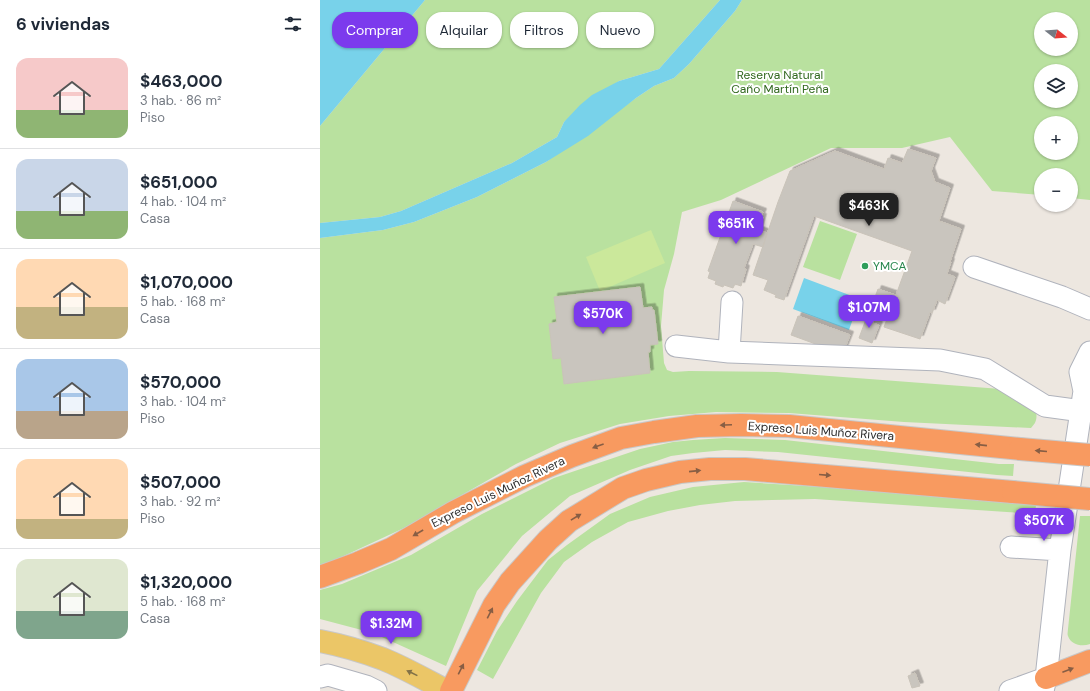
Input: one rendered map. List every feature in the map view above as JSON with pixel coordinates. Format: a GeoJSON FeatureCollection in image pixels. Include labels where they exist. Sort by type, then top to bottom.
{"type":"FeatureCollection","features":[{"type":"Feature","properties":{"kind":"highway","name":"Expreso Luis Muñoz Rivera"},"geometry":{"type":"LineString","coordinates":[[320,577],[358,564],[391,548],[454,512],[525,476],[572,456],[621,438],[654,432],[697,426],[789,426],[1090,455]]}},
{"type":"Feature","properties":{"kind":"highway"},"geometry":{"type":"LineString","coordinates":[[451,691],[494,605],[510,582],[548,540],[569,521],[623,488],[646,480],[680,472],[745,468],[1090,499]]}},
{"type":"Feature","properties":{"kind":"highway"},"geometry":{"type":"LineString","coordinates":[[1045,684],[1090,661]]}},
{"type":"Feature","properties":{"kind":"main road"},"geometry":{"type":"LineString","coordinates":[[320,641],[342,646],[382,659],[447,691]]}},
{"type":"Feature","properties":{"kind":"street"},"geometry":{"type":"LineString","coordinates":[[974,267],[1062,296],[1090,308]]}},
{"type":"Feature","properties":{"kind":"street"},"geometry":{"type":"LineString","coordinates":[[729,352],[732,302]]}},
{"type":"Feature","properties":{"kind":"street"},"geometry":{"type":"LineString","coordinates":[[676,346],[729,352],[940,360],[985,369],[1045,406],[1086,400]]}},
{"type":"Feature","properties":{"kind":"street"},"geometry":{"type":"LineString","coordinates":[[1010,691],[1045,684],[1060,550],[1086,400],[1080,372],[1090,352]]}},
{"type":"Feature","properties":{"kind":"street"},"geometry":{"type":"LineString","coordinates":[[1010,548],[1060,550]]}},
{"type":"Feature","properties":{"kind":"street"},"geometry":{"type":"LineString","coordinates":[[320,677],[328,675],[366,686],[376,691]]}},
{"type":"Feature","properties":{"kind":"green space"},"geometry":{"type":"Polygon","coordinates":[[[425,0],[720,0],[659,69],[619,81],[564,122],[557,137],[512,163],[401,211],[380,217],[320,223],[320,126],[385,48],[418,48],[418,12],[415,12],[425,0]]]}},
{"type":"Feature","properties":{"kind":"green space","name":"Reserva Natural Caño Martín Peña"},"geometry":{"type":"Polygon","coordinates":[[[742,0],[1090,0],[1090,200],[1078,199],[1078,168],[1034,168],[1034,194],[992,191],[950,137],[902,148],[831,148],[721,200],[682,212],[674,254],[664,290],[661,326],[664,363],[667,370],[673,372],[777,372],[1001,389],[1036,410],[1036,420],[1033,426],[1031,428],[904,422],[789,413],[716,412],[669,416],[620,424],[560,443],[516,464],[404,528],[320,567],[320,238],[383,230],[414,222],[477,197],[546,162],[654,86],[674,78],[689,64],[735,11],[742,0]]]}},
{"type":"Feature","properties":{"kind":"green space"},"geometry":{"type":"Polygon","coordinates":[[[820,221],[857,234],[840,280],[803,267],[820,221]]]}},
{"type":"Feature","properties":{"kind":"green space"},"geometry":{"type":"Polygon","coordinates":[[[651,230],[665,263],[600,291],[586,257],[651,230]]]}},
{"type":"Feature","properties":{"kind":"green space"},"geometry":{"type":"Polygon","coordinates":[[[725,438],[785,440],[999,464],[1014,464],[1013,476],[778,452],[725,450],[671,456],[630,470],[570,496],[522,536],[477,591],[446,666],[373,633],[320,619],[320,590],[342,584],[411,555],[482,514],[554,478],[640,449],[673,442],[725,438]]]}},
{"type":"Feature","properties":{"kind":"green space"},"geometry":{"type":"Polygon","coordinates":[[[744,482],[870,490],[1036,505],[1035,514],[815,499],[735,501],[700,505],[668,511],[628,522],[592,542],[564,562],[541,593],[493,679],[477,670],[497,631],[517,601],[548,560],[610,514],[650,497],[693,487],[744,482]]]}},
{"type":"Feature","properties":{"kind":"green space"},"geometry":{"type":"Polygon","coordinates":[[[1080,516],[1090,516],[1090,644],[1084,645],[1074,643],[1069,639],[1068,634],[1080,516]]]}},
{"type":"Feature","properties":{"kind":"water"},"geometry":{"type":"Polygon","coordinates":[[[320,0],[425,0],[415,12],[332,12],[332,48],[385,48],[320,126],[320,0]]]}},
{"type":"Feature","properties":{"kind":"water"},"geometry":{"type":"Polygon","coordinates":[[[720,0],[742,0],[735,11],[689,64],[674,78],[654,86],[636,98],[588,136],[546,162],[477,197],[414,222],[383,230],[320,238],[320,223],[380,217],[401,211],[512,163],[557,137],[564,122],[592,95],[619,81],[659,69],[720,0]]]}},
{"type":"Feature","properties":{"kind":"water"},"geometry":{"type":"Polygon","coordinates":[[[804,278],[860,299],[849,330],[793,309],[804,278]]]}},
{"type":"Feature","properties":{"kind":"building"},"geometry":{"type":"Polygon","coordinates":[[[908,149],[936,158],[931,171],[935,182],[950,188],[939,221],[961,229],[947,274],[955,277],[945,304],[937,300],[932,313],[930,312],[920,339],[884,327],[889,314],[871,308],[878,289],[896,295],[912,251],[814,216],[784,300],[775,297],[776,295],[764,290],[768,280],[753,275],[790,171],[835,151],[884,169],[888,158],[902,163],[908,149]]]}},
{"type":"Feature","properties":{"kind":"building"},"geometry":{"type":"Polygon","coordinates":[[[733,201],[763,212],[759,230],[767,233],[763,247],[753,244],[744,268],[746,269],[741,286],[735,284],[733,288],[715,284],[716,281],[708,278],[710,272],[708,271],[733,201]]]}},
{"type":"Feature","properties":{"kind":"building"},"geometry":{"type":"Polygon","coordinates":[[[640,287],[643,308],[652,307],[652,310],[654,310],[658,344],[650,345],[650,352],[648,352],[650,373],[564,384],[561,358],[553,359],[549,324],[557,322],[554,297],[640,287]]]}},
{"type":"Feature","properties":{"kind":"building"},"geometry":{"type":"Polygon","coordinates":[[[868,314],[875,316],[873,323],[879,325],[872,343],[859,338],[868,314]]]}},
{"type":"Feature","properties":{"kind":"building"},"geometry":{"type":"Polygon","coordinates":[[[798,316],[850,335],[844,350],[821,346],[791,335],[798,316]]]}},
{"type":"Feature","properties":{"kind":"building"},"geometry":{"type":"Polygon","coordinates":[[[915,673],[920,686],[912,688],[908,676],[915,673]]]}},
{"type":"Feature","properties":{"kind":"place","name":"YMCA"},"geometry":{"type":"Point","coordinates":[865,266]}}]}
